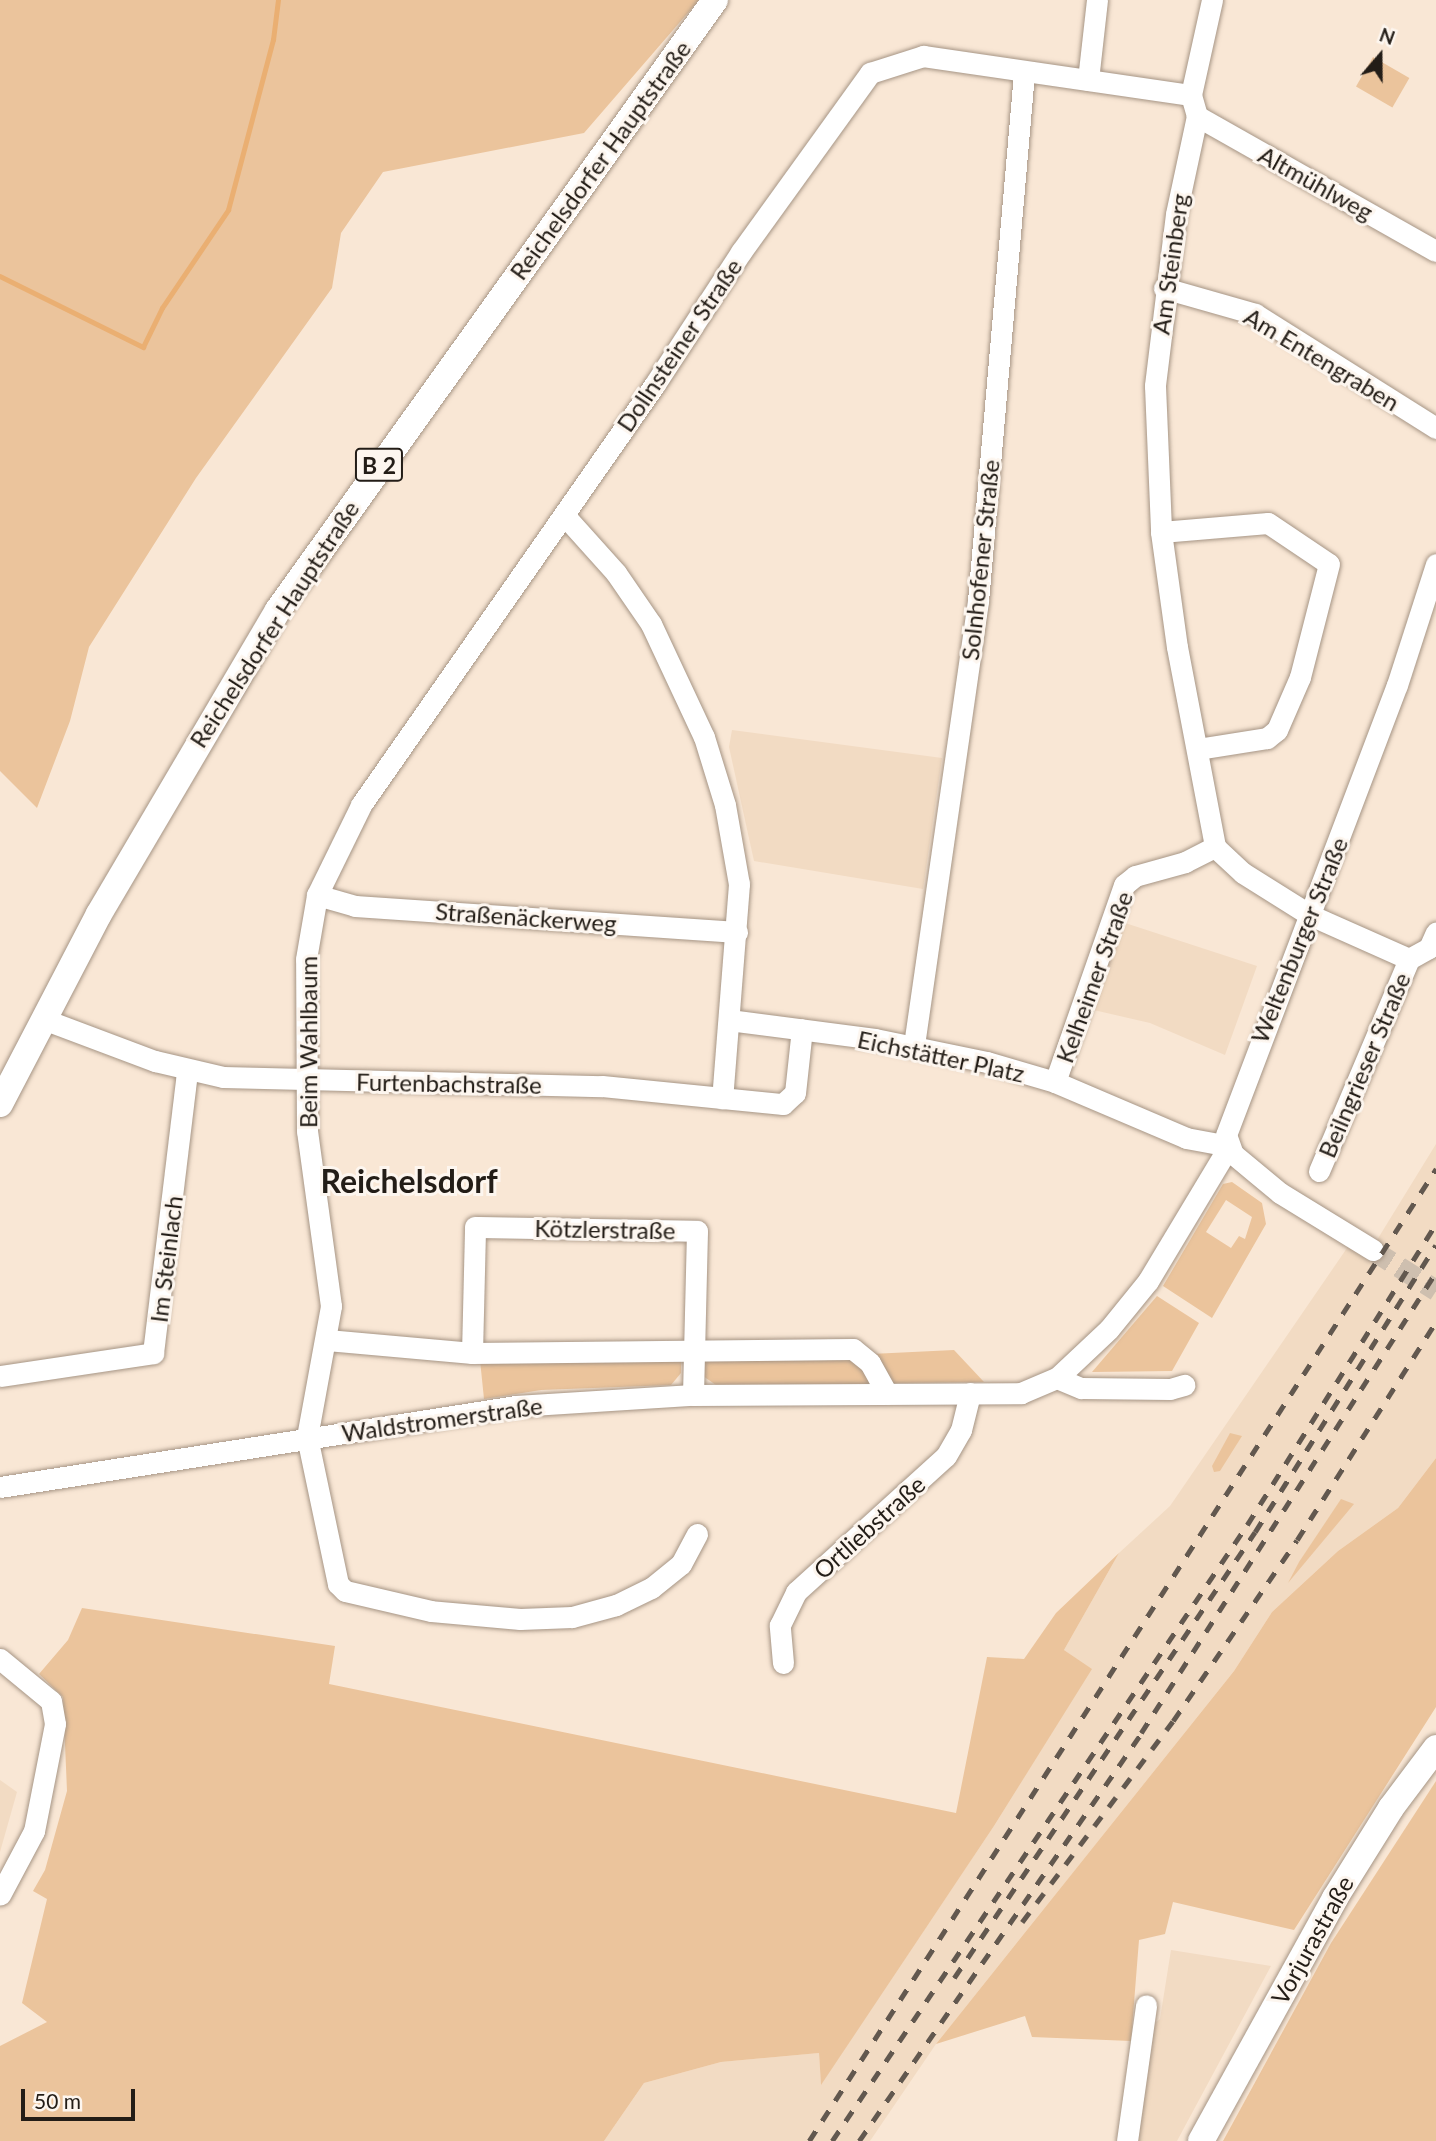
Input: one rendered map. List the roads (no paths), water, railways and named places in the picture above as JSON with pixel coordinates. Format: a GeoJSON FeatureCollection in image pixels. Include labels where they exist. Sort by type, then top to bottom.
{"type":"FeatureCollection","features":[{"type":"Feature","properties":{"kind":"main road","name":"Reichelsdorfer Hauptstraße"},"geometry":{"type":"LineString","coordinates":[[0,1104],[43,1019],[159,808],[278,610],[715,0]]}},
{"type":"Feature","properties":{"kind":"main road","name":"Vorjurastraße"},"geometry":{"type":"LineString","coordinates":[[1201,2141],[1349,1874],[1391,1808],[1436,1748]]}},
{"type":"Feature","properties":{"kind":"street"},"geometry":{"type":"LineString","coordinates":[[1088,80],[1097,0]]}},
{"type":"Feature","properties":{"kind":"street","name":"Am Steinberg"},"geometry":{"type":"LineString","coordinates":[[1212,0],[1164,288],[1155,386],[1161,532],[1215,846]]}},
{"type":"Feature","properties":{"kind":"street","name":"Dollnsteiner Straße"},"geometry":{"type":"LineString","coordinates":[[317,895],[361,805],[564,515],[741,252],[870,73],[923,56],[1024,73],[1088,80],[1194,105]]}},
{"type":"Feature","properties":{"kind":"street","name":"Solnhofener Straße"},"geometry":{"type":"LineString","coordinates":[[914,1045],[978,601],[1024,73]]}},
{"type":"Feature","properties":{"kind":"street","name":"Altmühlweg"},"geometry":{"type":"LineString","coordinates":[[1194,105],[1436,251]]}},
{"type":"Feature","properties":{"kind":"street","name":"Am Entengraben"},"geometry":{"type":"LineString","coordinates":[[1164,288],[1255,314],[1436,428]]}},
{"type":"Feature","properties":{"kind":"street"},"geometry":{"type":"LineString","coordinates":[[564,515],[616,573],[651,624],[704,737],[732,834],[739,884],[722,1098]]}},
{"type":"Feature","properties":{"kind":"street"},"geometry":{"type":"LineString","coordinates":[[1161,532],[1268,523],[1329,564],[1300,677],[1277,730],[1267,738],[1198,749]]}},
{"type":"Feature","properties":{"kind":"street","name":"Weltenburger Straße"},"geometry":{"type":"LineString","coordinates":[[1228,1146],[1227,1125],[1397,685],[1436,564]]}},
{"type":"Feature","properties":{"kind":"street"},"geometry":{"type":"LineString","coordinates":[[1215,846],[1243,873],[1310,915]]}},
{"type":"Feature","properties":{"kind":"street","name":"Kelheimer Straße"},"geometry":{"type":"LineString","coordinates":[[1055,1082],[1125,886],[1135,876],[1185,862],[1215,846]]}},
{"type":"Feature","properties":{"kind":"street","name":"Straßenäckerweg"},"geometry":{"type":"LineString","coordinates":[[317,895],[355,906],[737,932]]}},
{"type":"Feature","properties":{"kind":"street","name":"Beim Wahlbaum"},"geometry":{"type":"LineString","coordinates":[[317,895],[306,959],[307,1130],[331,1306],[327,1340],[307,1437],[333,1572],[345,1591],[431,1611],[520,1619],[572,1617],[616,1605],[652,1588],[681,1564],[697,1534]]}},
{"type":"Feature","properties":{"kind":"street","name":"Beilngrieser Straße"},"geometry":{"type":"LineString","coordinates":[[1310,915],[1409,958]]}},
{"type":"Feature","properties":{"kind":"street","name":"Beilngrieser Straße"},"geometry":{"type":"LineString","coordinates":[[1319,1171],[1409,958],[1429,948],[1436,932]]}},
{"type":"Feature","properties":{"kind":"street","name":"Furtenbachstraße"},"geometry":{"type":"LineString","coordinates":[[43,1019],[187,1070],[306,1082],[567,1084],[783,1104],[795,1093],[802,1029]]}},
{"type":"Feature","properties":{"kind":"street","name":"Eichstätter Platz"},"geometry":{"type":"LineString","coordinates":[[729,1020],[914,1045],[1055,1082],[1186,1138],[1228,1146]]}},
{"type":"Feature","properties":{"kind":"street","name":"Im Steinlach"},"geometry":{"type":"LineString","coordinates":[[0,1376],[153,1353],[187,1070]]}},
{"type":"Feature","properties":{"kind":"street"},"geometry":{"type":"LineString","coordinates":[[1228,1146],[1239,1161],[1280,1193],[1373,1250]]}},
{"type":"Feature","properties":{"kind":"street","name":"Waldstromerstraße"},"geometry":{"type":"LineString","coordinates":[[0,1487],[516,1406],[693,1395],[1021,1392],[1057,1378],[1109,1329],[1148,1282],[1228,1146]]}},
{"type":"Feature","properties":{"kind":"street","name":"Kötzlerstraße"},"geometry":{"type":"LineString","coordinates":[[472,1353],[475,1227],[697,1231],[693,1395]]}},
{"type":"Feature","properties":{"kind":"street"},"geometry":{"type":"LineString","coordinates":[[327,1340],[472,1353],[853,1349],[870,1363],[887,1394]]}},
{"type":"Feature","properties":{"kind":"street"},"geometry":{"type":"LineString","coordinates":[[1057,1378],[1081,1388],[1170,1389],[1184,1384]]}},
{"type":"Feature","properties":{"kind":"street","name":"Ortliebstraße"},"geometry":{"type":"LineString","coordinates":[[783,1663],[780,1625],[796,1592],[946,1457],[961,1430],[970,1393]]}},
{"type":"Feature","properties":{"kind":"street"},"geometry":{"type":"LineString","coordinates":[[0,1659],[51,1701],[55,1724],[34,1831],[0,1895]]}},
{"type":"Feature","properties":{"kind":"street"},"geometry":{"type":"LineString","coordinates":[[1127,2141],[1146,2005]]}},
{"type":"Feature","properties":{"kind":"waterway"},"geometry":{"type":"LineString","coordinates":[[0,276],[143,347],[162,308],[228,210],[273,40],[278,0]]}},
{"type":"Feature","properties":{"kind":"tunnel"},"geometry":{"type":"LineString","coordinates":[[1373,1250],[1436,1290]]}},
{"type":"Feature","properties":{"kind":"railway"},"geometry":{"type":"LineString","coordinates":[[809,2141],[1436,1169]]}},
{"type":"Feature","properties":{"kind":"railway"},"geometry":{"type":"LineString","coordinates":[[832,2141],[1247,1525],[1436,1224]]}},
{"type":"Feature","properties":{"kind":"railway"},"geometry":{"type":"LineString","coordinates":[[954,1978],[1255,1532],[1436,1245]]}},
{"type":"Feature","properties":{"kind":"railway"},"geometry":{"type":"LineString","coordinates":[[859,2141],[1141,1733],[1436,1272]]}},
{"type":"Feature","properties":{"kind":"railway"},"geometry":{"type":"LineString","coordinates":[[1022,1922],[1173,1721],[1297,1540],[1436,1322]]}},
{"type":"Feature","properties":{"kind":"district","name":"Reichelsdorf"},"geometry":{"type":"Point","coordinates":[409,1181]}}]}
